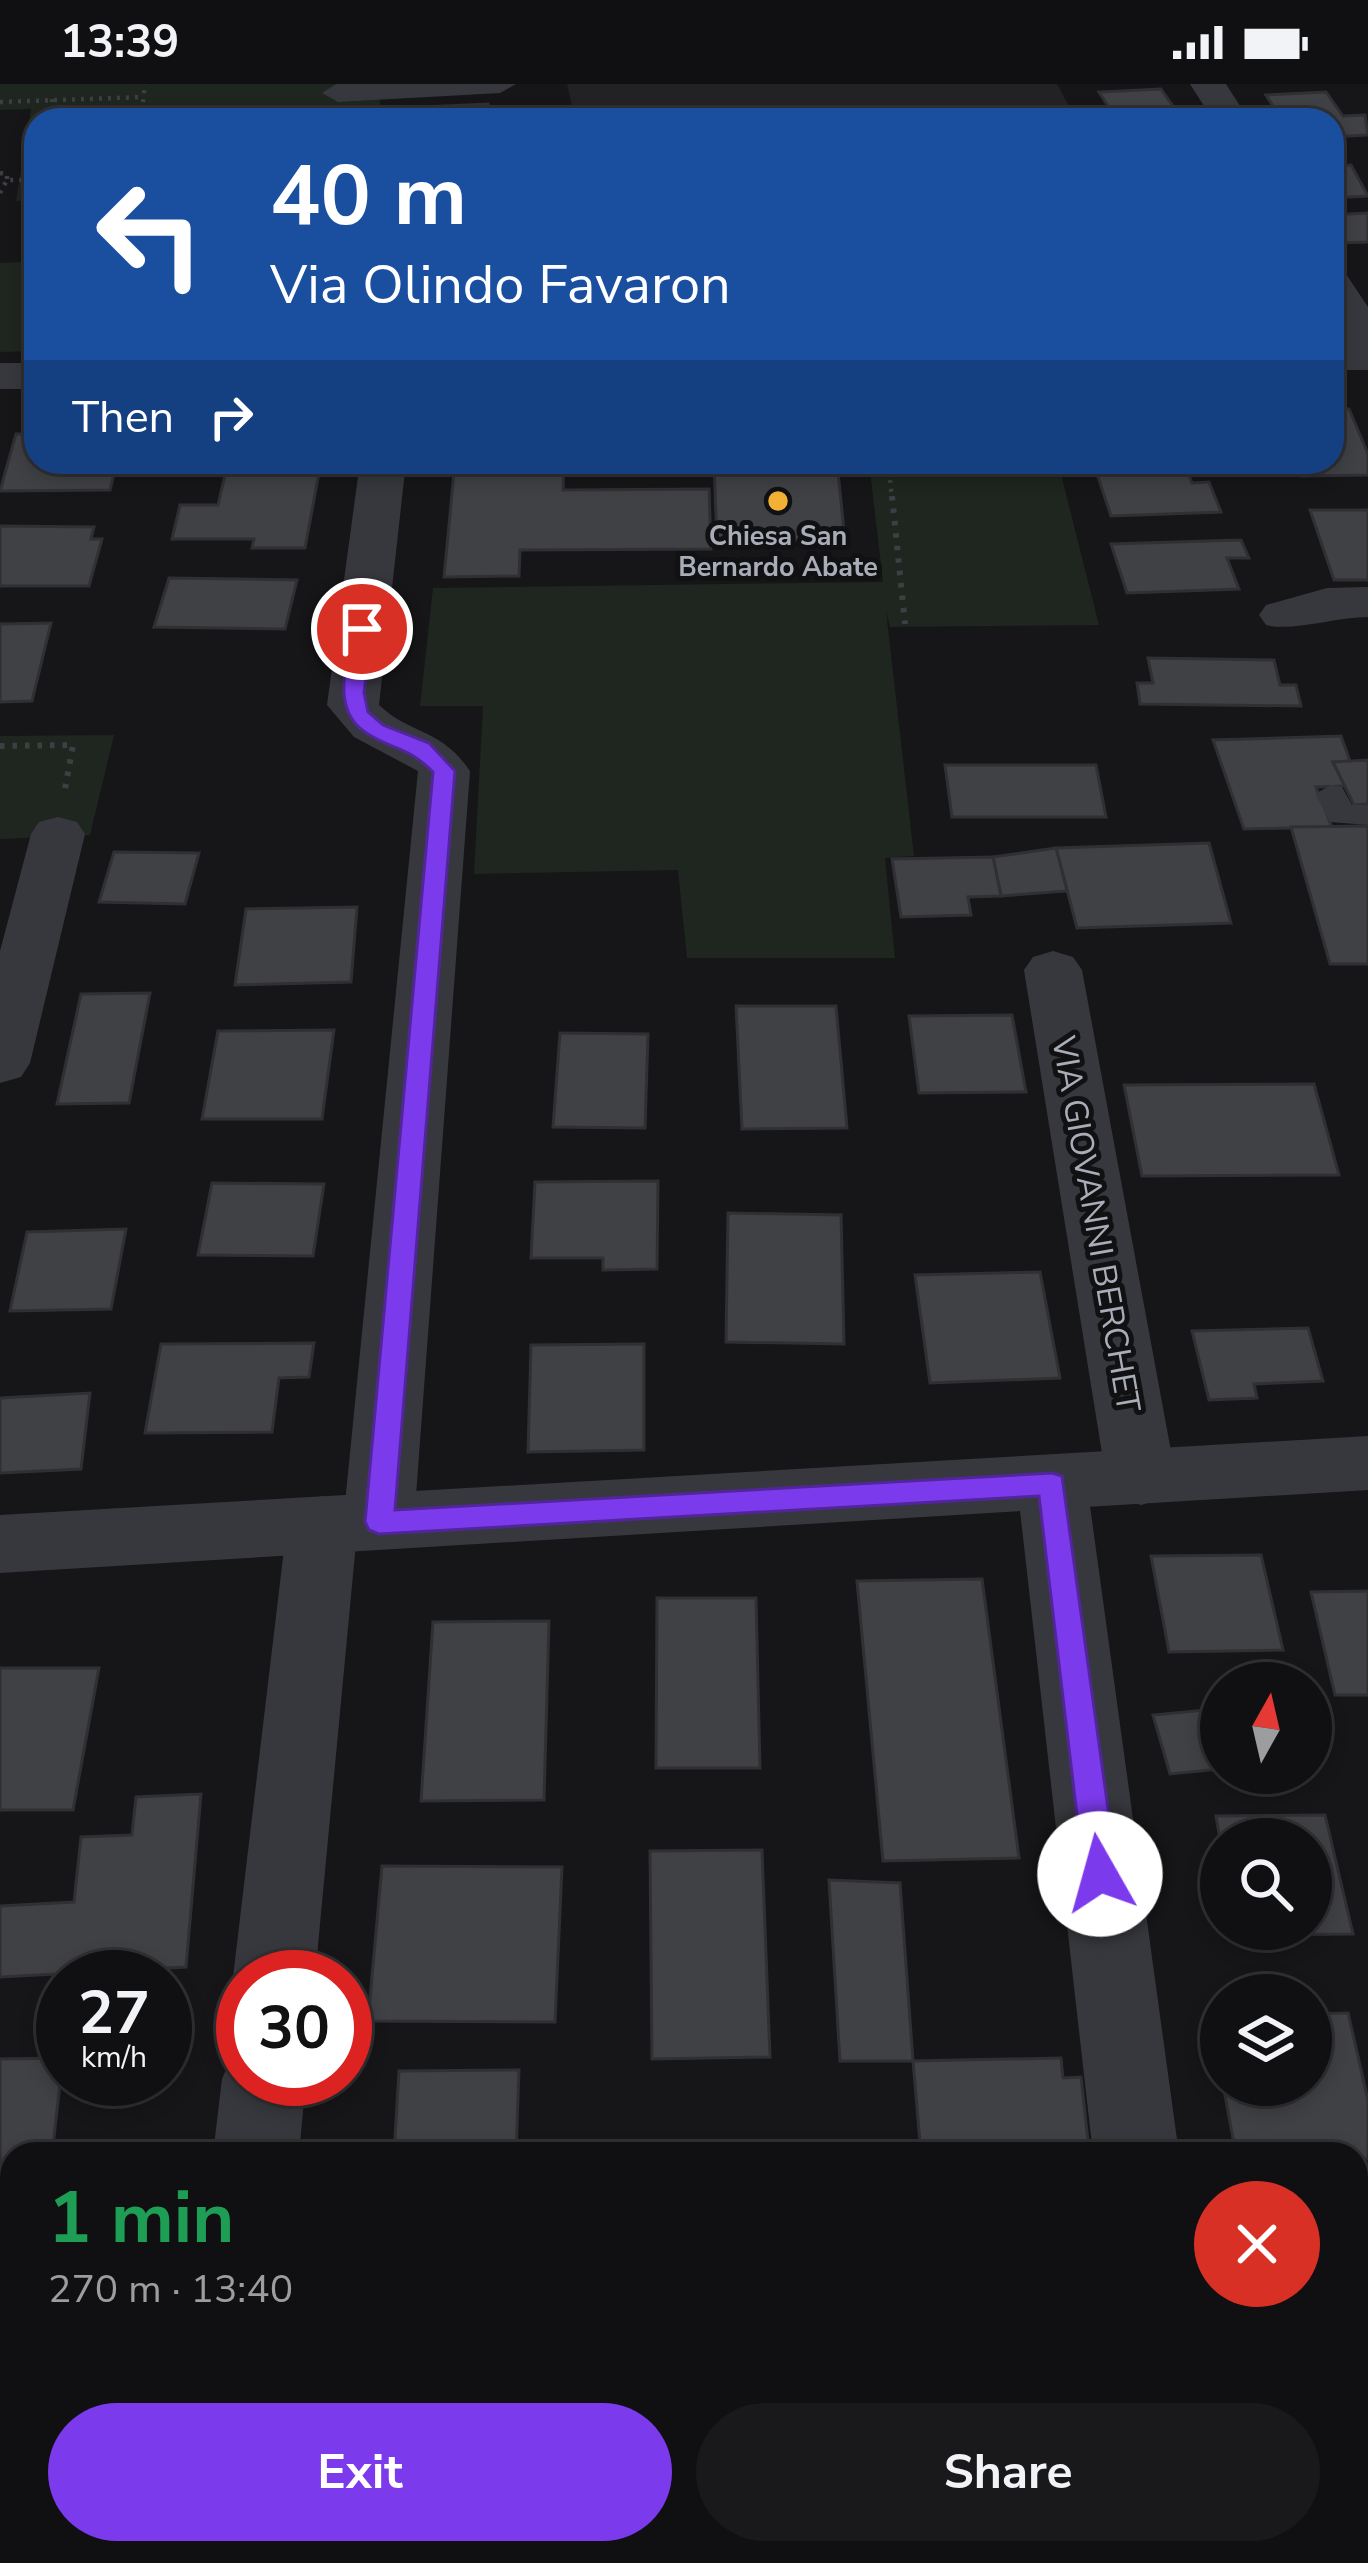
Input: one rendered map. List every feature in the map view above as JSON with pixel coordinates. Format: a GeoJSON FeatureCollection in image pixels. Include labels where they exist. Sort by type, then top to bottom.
{"type":"FeatureCollection","features":[{"type":"Feature","properties":{"kind":"street"},"geometry":{"type":"LineString","coordinates":[[338,93],[500,84]]}},
{"type":"Feature","properties":{"kind":"street"},"geometry":{"type":"LineString","coordinates":[[1344,302],[1352,315],[1355,357]]}},
{"type":"Feature","properties":{"kind":"street"},"geometry":{"type":"LineString","coordinates":[[279,1950],[351,1523],[444,771],[421,748],[364,723],[353,705],[382,474]]}},
{"type":"Feature","properties":{"kind":"street"},"geometry":{"type":"LineString","coordinates":[[1283,615],[1327,603],[1368,602]]}},
{"type":"Feature","properties":{"kind":"street"},"geometry":{"type":"LineString","coordinates":[[0,1063],[58,834]]}},
{"type":"Feature","properties":{"kind":"street","name":"VIA GIOVANNI BERCHET"},"geometry":{"type":"LineString","coordinates":[[1053,970],[1141,1478]]}},
{"type":"Feature","properties":{"kind":"street"},"geometry":{"type":"LineString","coordinates":[[0,1544],[1368,1462]]}},
{"type":"Feature","properties":{"kind":"street"},"geometry":{"type":"LineString","coordinates":[[1052,1484],[1134,2142]]}},
{"type":"Feature","properties":{"kind":"street"},"geometry":{"type":"LineString","coordinates":[[257,2142],[261,2106]]}},
{"type":"Feature","properties":{"kind":"lane"},"geometry":{"type":"LineString","coordinates":[[1331,794],[1342,815],[1368,815]]}},
{"type":"Feature","properties":{"kind":"path"},"geometry":{"type":"LineString","coordinates":[[143,108],[145,84]]}},
{"type":"Feature","properties":{"kind":"path"},"geometry":{"type":"LineString","coordinates":[[0,102],[144,97]]}},
{"type":"Feature","properties":{"kind":"path"},"geometry":{"type":"LineString","coordinates":[[51,108],[52,99]]}},
{"type":"Feature","properties":{"kind":"path"},"geometry":{"type":"LineString","coordinates":[[0,173],[7,174],[0,193]]}},
{"type":"Feature","properties":{"kind":"path"},"geometry":{"type":"LineString","coordinates":[[7,180],[24,180]]}},
{"type":"Feature","properties":{"kind":"path"},"geometry":{"type":"LineString","coordinates":[[889,474],[905,624]]}},
{"type":"Feature","properties":{"kind":"path"},"geometry":{"type":"LineString","coordinates":[[0,746],[73,745],[58,834]]}},
{"type":"Feature","properties":{"kind":"shaded area"},"geometry":{"type":"Polygon","coordinates":[[[0,84],[378,84],[381,108],[24,108],[0,110],[0,84]]]}},
{"type":"Feature","properties":{"kind":"shaded area"},"geometry":{"type":"Polygon","coordinates":[[[567,84],[1057,84],[1070,108],[572,108],[567,84]]]}},
{"type":"Feature","properties":{"kind":"shaded area"},"geometry":{"type":"Polygon","coordinates":[[[24,152],[24,201],[16,201],[24,152]]]}},
{"type":"Feature","properties":{"kind":"shaded area"},"geometry":{"type":"Polygon","coordinates":[[[24,262],[24,351],[0,352],[0,263],[24,262]]]}},
{"type":"Feature","properties":{"kind":"shaded area"},"geometry":{"type":"Polygon","coordinates":[[[870,474],[1061,474],[1099,625],[890,627],[886,611],[914,856],[885,858],[895,958],[687,958],[678,870],[474,874],[483,706],[420,706],[433,588],[883,582],[870,474]]]}},
{"type":"Feature","properties":{"kind":"shaded area"},"geometry":{"type":"Polygon","coordinates":[[[114,735],[90,835],[0,839],[0,736],[114,735]]]}},
{"type":"Feature","properties":{"kind":"building"},"geometry":{"type":"Polygon","coordinates":[[[1161,89],[1174,108],[1109,108],[1099,92],[1161,89]]]}},
{"type":"Feature","properties":{"kind":"building"},"geometry":{"type":"Polygon","coordinates":[[[1326,92],[1337,108],[1274,108],[1266,95],[1326,92]]]}},
{"type":"Feature","properties":{"kind":"building"},"geometry":{"type":"Polygon","coordinates":[[[488,104],[489,108],[404,108],[488,104]]]}},
{"type":"Feature","properties":{"kind":"building"},"geometry":{"type":"Polygon","coordinates":[[[1365,115],[1368,135],[1344,136],[1344,116],[1365,115]]]}},
{"type":"Feature","properties":{"kind":"building"},"geometry":{"type":"Polygon","coordinates":[[[1344,165],[1351,165],[1368,196],[1344,197],[1344,165]]]}},
{"type":"Feature","properties":{"kind":"building"},"geometry":{"type":"Polygon","coordinates":[[[1368,213],[1368,242],[1344,243],[1344,214],[1368,213]]]}},
{"type":"Feature","properties":{"kind":"building"},"geometry":{"type":"Polygon","coordinates":[[[1344,409],[1349,409],[1368,454],[1368,475],[1301,476],[1344,474],[1344,409]]]}},
{"type":"Feature","properties":{"kind":"building"},"geometry":{"type":"Polygon","coordinates":[[[16,434],[24,434],[24,474],[114,474],[110,490],[0,491],[16,434]]]}},
{"type":"Feature","properties":{"kind":"building"},"geometry":{"type":"Polygon","coordinates":[[[225,474],[319,474],[305,548],[252,548],[254,539],[172,539],[180,505],[218,505],[225,474]]]}},
{"type":"Feature","properties":{"kind":"building"},"geometry":{"type":"Polygon","coordinates":[[[454,474],[564,474],[563,490],[709,489],[711,549],[520,550],[519,576],[444,577],[454,474]]]}},
{"type":"Feature","properties":{"kind":"building","name":"Chiesa San Bernardo Abate"},"geometry":{"type":"Polygon","coordinates":[[[714,474],[838,474],[845,541],[717,542],[714,474]]]}},
{"type":"Feature","properties":{"kind":"building"},"geometry":{"type":"Polygon","coordinates":[[[1097,474],[1189,474],[1192,483],[1209,482],[1221,512],[1111,516],[1097,474]]]}},
{"type":"Feature","properties":{"kind":"building"},"geometry":{"type":"Polygon","coordinates":[[[1310,510],[1368,510],[1368,580],[1334,580],[1310,510]]]}},
{"type":"Feature","properties":{"kind":"building"},"geometry":{"type":"Polygon","coordinates":[[[0,526],[94,527],[91,539],[102,539],[89,586],[0,586],[0,526]]]}},
{"type":"Feature","properties":{"kind":"building"},"geometry":{"type":"Polygon","coordinates":[[[1241,540],[1249,558],[1227,558],[1239,589],[1127,593],[1111,544],[1241,540]]]}},
{"type":"Feature","properties":{"kind":"building"},"geometry":{"type":"Polygon","coordinates":[[[169,578],[297,580],[285,629],[154,627],[169,578]]]}},
{"type":"Feature","properties":{"kind":"building"},"geometry":{"type":"Polygon","coordinates":[[[51,623],[32,701],[0,702],[0,624],[51,623]]]}},
{"type":"Feature","properties":{"kind":"building"},"geometry":{"type":"Polygon","coordinates":[[[1148,658],[1274,660],[1280,685],[1296,685],[1301,706],[1140,704],[1137,683],[1153,683],[1148,658]]]}},
{"type":"Feature","properties":{"kind":"building"},"geometry":{"type":"Polygon","coordinates":[[[1341,736],[1350,761],[1333,762],[1345,786],[1316,787],[1332,827],[1244,829],[1213,740],[1341,736]]]}},
{"type":"Feature","properties":{"kind":"building"},"geometry":{"type":"Polygon","coordinates":[[[1368,760],[1368,804],[1354,805],[1333,762],[1368,760]]]}},
{"type":"Feature","properties":{"kind":"building"},"geometry":{"type":"Polygon","coordinates":[[[945,765],[1096,765],[1106,817],[952,817],[945,765]]]}},
{"type":"Feature","properties":{"kind":"building"},"geometry":{"type":"Polygon","coordinates":[[[1368,826],[1368,964],[1330,964],[1291,827],[1368,826]]]}},
{"type":"Feature","properties":{"kind":"building"},"geometry":{"type":"Polygon","coordinates":[[[1209,843],[1231,923],[1077,928],[1056,848],[1209,843]]]}},
{"type":"Feature","properties":{"kind":"building"},"geometry":{"type":"Polygon","coordinates":[[[1056,848],[1067,891],[1001,896],[993,857],[1056,848]]]}},
{"type":"Feature","properties":{"kind":"building"},"geometry":{"type":"Polygon","coordinates":[[[114,852],[199,853],[185,904],[99,902],[114,852]]]}},
{"type":"Feature","properties":{"kind":"building"},"geometry":{"type":"Polygon","coordinates":[[[993,857],[1001,896],[968,897],[971,915],[901,917],[892,859],[993,857]]]}},
{"type":"Feature","properties":{"kind":"building"},"geometry":{"type":"Polygon","coordinates":[[[357,907],[351,982],[235,985],[246,909],[357,907]]]}},
{"type":"Feature","properties":{"kind":"building"},"geometry":{"type":"Polygon","coordinates":[[[150,993],[129,1103],[57,1104],[81,994],[150,993]]]}},
{"type":"Feature","properties":{"kind":"building"},"geometry":{"type":"Polygon","coordinates":[[[736,1006],[836,1006],[847,1128],[742,1129],[736,1006]]]}},
{"type":"Feature","properties":{"kind":"building"},"geometry":{"type":"Polygon","coordinates":[[[1012,1015],[1026,1092],[919,1093],[909,1016],[1012,1015]]]}},
{"type":"Feature","properties":{"kind":"building"},"geometry":{"type":"Polygon","coordinates":[[[334,1030],[322,1119],[202,1119],[218,1031],[334,1030]]]}},
{"type":"Feature","properties":{"kind":"building"},"geometry":{"type":"Polygon","coordinates":[[[560,1033],[648,1034],[645,1128],[553,1127],[560,1033]]]}},
{"type":"Feature","properties":{"kind":"building"},"geometry":{"type":"Polygon","coordinates":[[[1314,1084],[1339,1175],[1142,1176],[1124,1085],[1314,1084]]]}},
{"type":"Feature","properties":{"kind":"building"},"geometry":{"type":"Polygon","coordinates":[[[658,1181],[657,1269],[603,1270],[603,1258],[531,1258],[535,1182],[658,1181]]]}},
{"type":"Feature","properties":{"kind":"building"},"geometry":{"type":"Polygon","coordinates":[[[212,1183],[324,1184],[313,1256],[198,1255],[212,1183]]]}},
{"type":"Feature","properties":{"kind":"building"},"geometry":{"type":"Polygon","coordinates":[[[728,1213],[841,1215],[844,1344],[726,1342],[728,1213]]]}},
{"type":"Feature","properties":{"kind":"building"},"geometry":{"type":"Polygon","coordinates":[[[126,1229],[111,1309],[10,1311],[27,1232],[126,1229]]]}},
{"type":"Feature","properties":{"kind":"building"},"geometry":{"type":"Polygon","coordinates":[[[1040,1272],[1060,1378],[930,1383],[915,1275],[1040,1272]]]}},
{"type":"Feature","properties":{"kind":"building"},"geometry":{"type":"Polygon","coordinates":[[[1308,1328],[1323,1381],[1254,1384],[1257,1398],[1209,1400],[1192,1331],[1308,1328]]]}},
{"type":"Feature","properties":{"kind":"building"},"geometry":{"type":"Polygon","coordinates":[[[314,1343],[309,1377],[279,1378],[272,1432],[145,1433],[161,1344],[314,1343]]]}},
{"type":"Feature","properties":{"kind":"building"},"geometry":{"type":"Polygon","coordinates":[[[644,1344],[644,1450],[528,1452],[531,1345],[644,1344]]]}},
{"type":"Feature","properties":{"kind":"building"},"geometry":{"type":"Polygon","coordinates":[[[90,1393],[81,1469],[0,1473],[0,1398],[90,1393]]]}},
{"type":"Feature","properties":{"kind":"building"},"geometry":{"type":"Polygon","coordinates":[[[1261,1555],[1283,1650],[1169,1652],[1151,1556],[1261,1555]]]}},
{"type":"Feature","properties":{"kind":"building"},"geometry":{"type":"Polygon","coordinates":[[[982,1579],[1019,1858],[883,1861],[857,1581],[982,1579]]]}},
{"type":"Feature","properties":{"kind":"building"},"geometry":{"type":"Polygon","coordinates":[[[1368,1591],[1368,1695],[1335,1695],[1332,1662],[1327,1662],[1311,1592],[1368,1591]]]}},
{"type":"Feature","properties":{"kind":"building"},"geometry":{"type":"Polygon","coordinates":[[[657,1598],[756,1598],[760,1768],[656,1768],[657,1598]]]}},
{"type":"Feature","properties":{"kind":"building"},"geometry":{"type":"Polygon","coordinates":[[[549,1621],[544,1800],[421,1801],[433,1622],[549,1621]]]}},
{"type":"Feature","properties":{"kind":"building"},"geometry":{"type":"Polygon","coordinates":[[[0,1668],[99,1668],[73,1810],[0,1810],[0,1668]]]}},
{"type":"Feature","properties":{"kind":"building"},"geometry":{"type":"Polygon","coordinates":[[[1200,1711],[1200,1771],[1170,1774],[1153,1715],[1200,1711]]]}},
{"type":"Feature","properties":{"kind":"building"},"geometry":{"type":"Polygon","coordinates":[[[201,1794],[187,1950],[36,1950],[36,1975],[0,1977],[0,1906],[74,1902],[81,1837],[132,1835],[136,1797],[201,1794]]]}},
{"type":"Feature","properties":{"kind":"building"},"geometry":{"type":"Polygon","coordinates":[[[1325,1815],[1326,1818],[1216,1818],[1325,1815]]]}},
{"type":"Feature","properties":{"kind":"building"},"geometry":{"type":"Polygon","coordinates":[[[1332,1845],[1353,1934],[1332,1934],[1332,1845]]]}},
{"type":"Feature","properties":{"kind":"building"},"geometry":{"type":"Polygon","coordinates":[[[762,1850],[770,2057],[652,2059],[650,1851],[762,1850]]]}},
{"type":"Feature","properties":{"kind":"building"},"geometry":{"type":"Polygon","coordinates":[[[382,1866],[562,1867],[555,2022],[372,2021],[382,1866]]]}},
{"type":"Feature","properties":{"kind":"building"},"geometry":{"type":"Polygon","coordinates":[[[829,1880],[900,1883],[913,2061],[840,2061],[829,1880]]]}},
{"type":"Feature","properties":{"kind":"building"},"geometry":{"type":"Polygon","coordinates":[[[1332,2013],[1348,2013],[1368,2100],[1368,2142],[1234,2142],[1227,2106],[1332,2106],[1332,2013]]]}},
{"type":"Feature","properties":{"kind":"building"},"geometry":{"type":"Polygon","coordinates":[[[36,2058],[36,2106],[58,2106],[53,2142],[0,2142],[0,2059],[36,2058]]]}},
{"type":"Feature","properties":{"kind":"building"},"geometry":{"type":"Polygon","coordinates":[[[1061,2058],[1063,2078],[1081,2077],[1088,2142],[920,2142],[913,2061],[1061,2058]]]}},
{"type":"Feature","properties":{"kind":"building"},"geometry":{"type":"Polygon","coordinates":[[[519,2070],[516,2142],[395,2142],[399,2071],[519,2070]]]}},
{"type":"Feature","properties":{"kind":"place","name":"Chiesa San Bernardo Abate"},"geometry":{"type":"Point","coordinates":[778,501]}},
{"type":"Feature","properties":{"kind":"route"},"geometry":{"type":"LineString","coordinates":[[362,629],[353,705],[357,714],[375,730],[432,755],[444,771],[379,1522],[1052,1484],[1100,1874]]}}]}
